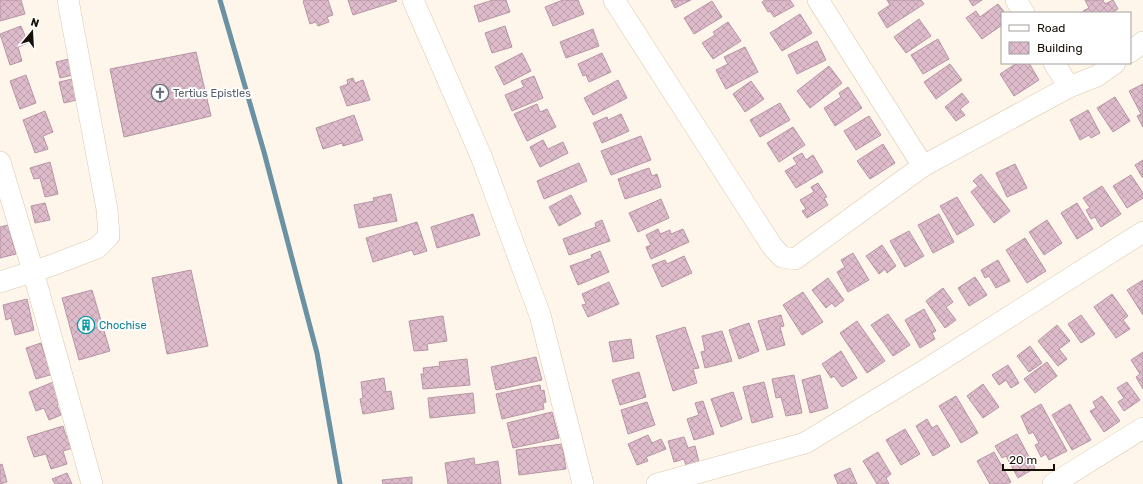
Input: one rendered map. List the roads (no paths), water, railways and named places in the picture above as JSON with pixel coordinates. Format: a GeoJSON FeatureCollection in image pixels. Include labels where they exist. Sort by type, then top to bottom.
{"type":"FeatureCollection","features":[{"type":"Feature","properties":{"kind":"street"},"geometry":{"type":"LineString","coordinates":[[0,282],[97,248],[109,236],[107,209],[68,0]]}},
{"type":"Feature","properties":{"kind":"street"},"geometry":{"type":"LineString","coordinates":[[413,0],[481,156],[540,315],[583,484]]}},
{"type":"Feature","properties":{"kind":"street"},"geometry":{"type":"LineString","coordinates":[[614,0],[772,246],[782,257],[795,259],[924,166],[1069,87],[1097,76],[1114,64]]}},
{"type":"Feature","properties":{"kind":"street"},"geometry":{"type":"LineString","coordinates":[[818,0],[924,166]]}},
{"type":"Feature","properties":{"kind":"street"},"geometry":{"type":"LineString","coordinates":[[1016,0],[1023,12]]}},
{"type":"Feature","properties":{"kind":"street"},"geometry":{"type":"LineString","coordinates":[[1131,51],[1143,42]]}},
{"type":"Feature","properties":{"kind":"street"},"geometry":{"type":"LineString","coordinates":[[1055,64],[1069,87]]}},
{"type":"Feature","properties":{"kind":"street"},"geometry":{"type":"LineString","coordinates":[[0,162],[33,271],[92,484]]}},
{"type":"Feature","properties":{"kind":"street"},"geometry":{"type":"LineString","coordinates":[[657,484],[805,443],[1141,238]]}},
{"type":"Feature","properties":{"kind":"street"},"geometry":{"type":"LineString","coordinates":[[1053,484],[1143,428]]}},
{"type":"Feature","properties":{"kind":"waterway"},"geometry":{"type":"LineString","coordinates":[[220,0],[264,152],[317,353],[340,484]]}},
{"type":"Feature","properties":{"kind":"place","name":"Tertius Epistles"},"geometry":{"type":"Point","coordinates":[160,93]}},
{"type":"Feature","properties":{"kind":"place","name":"Chochise"},"geometry":{"type":"Point","coordinates":[86,325]}}]}
